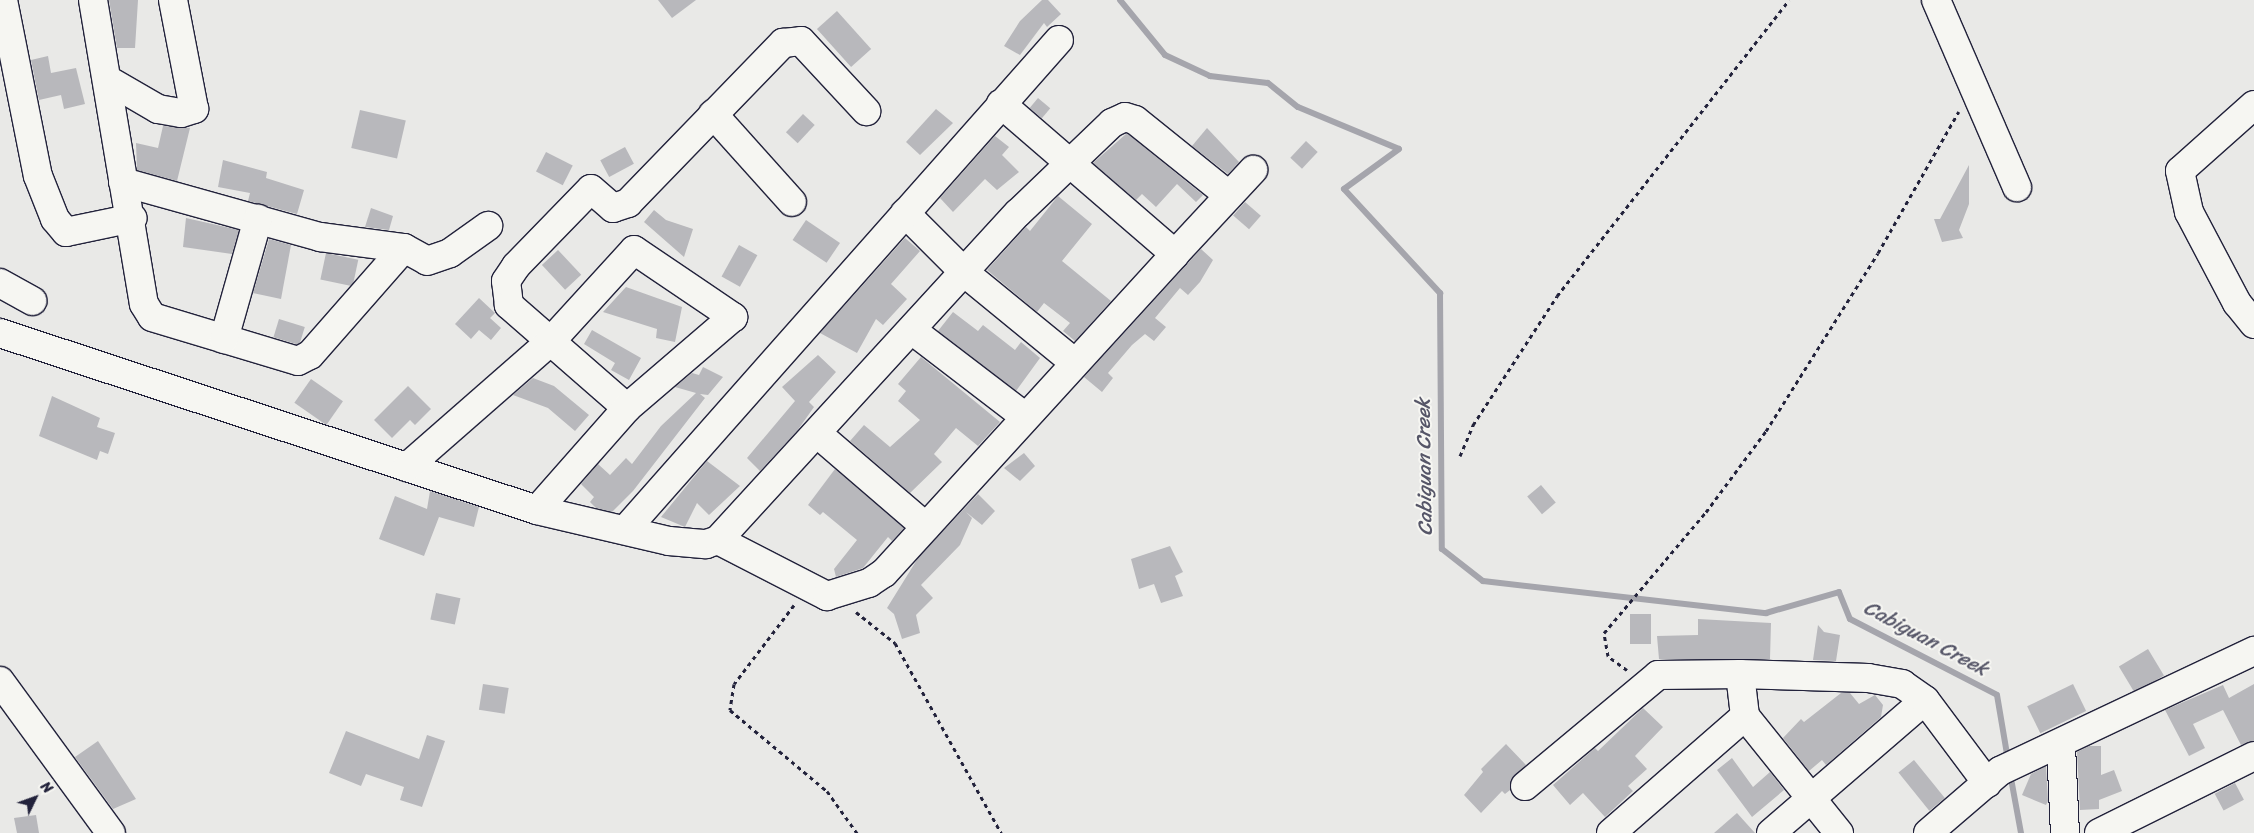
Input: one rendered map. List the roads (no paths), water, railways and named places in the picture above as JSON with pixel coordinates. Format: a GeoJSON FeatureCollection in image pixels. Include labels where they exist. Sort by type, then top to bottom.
{"type":"FeatureCollection","features":[{"type":"Feature","properties":{"kind":"street"},"geometry":{"type":"LineString","coordinates":[[3,0],[38,176],[56,219],[66,232],[133,218]]}},
{"type":"Feature","properties":{"kind":"street"},"geometry":{"type":"LineString","coordinates":[[93,0],[108,80],[123,182],[133,218],[147,312],[224,339],[304,360],[404,248]]}},
{"type":"Feature","properties":{"kind":"street"},"geometry":{"type":"LineString","coordinates":[[108,80],[158,110],[181,113],[194,110],[173,0]]}},
{"type":"Feature","properties":{"kind":"street"},"geometry":{"type":"LineString","coordinates":[[1936,0],[2016,187]]}},
{"type":"Feature","properties":{"kind":"street"},"geometry":{"type":"LineString","coordinates":[[626,529],[905,212],[1060,40]]}},
{"type":"Feature","properties":{"kind":"street"},"geometry":{"type":"LineString","coordinates":[[627,408],[509,305],[506,281],[516,266],[591,189],[613,208],[628,203],[783,42],[801,41],[866,111]]}},
{"type":"Feature","properties":{"kind":"street"},"geometry":{"type":"LineString","coordinates":[[1001,104],[1069,165],[1175,254]]}},
{"type":"Feature","properties":{"kind":"street"},"geometry":{"type":"LineString","coordinates":[[2254,105],[2180,172],[2189,212],[2237,304],[2254,324]]}},
{"type":"Feature","properties":{"kind":"street"},"geometry":{"type":"LineString","coordinates":[[713,114],[792,202]]}},
{"type":"Feature","properties":{"kind":"street"},"geometry":{"type":"LineString","coordinates":[[718,540],[819,435],[965,273],[1112,123],[1129,118],[1227,194]]}},
{"type":"Feature","properties":{"kind":"street"},"geometry":{"type":"LineString","coordinates":[[0,333],[537,510],[690,544],[718,540],[817,593],[858,590],[884,573],[1024,416],[1076,363],[1175,254],[1227,194],[1253,170]]}},
{"type":"Feature","properties":{"kind":"street"},"geometry":{"type":"LineString","coordinates":[[123,182],[320,237],[404,248],[427,261],[439,259],[488,226]]}},
{"type":"Feature","properties":{"kind":"street"},"geometry":{"type":"LineString","coordinates":[[905,212],[965,273],[1076,363]]}},
{"type":"Feature","properties":{"kind":"street"},"geometry":{"type":"LineString","coordinates":[[224,339],[258,219]]}},
{"type":"Feature","properties":{"kind":"street"},"geometry":{"type":"LineString","coordinates":[[407,467],[550,341],[634,250],[733,317],[627,408],[537,510]]}},
{"type":"Feature","properties":{"kind":"street"},"geometry":{"type":"LineString","coordinates":[[0,283],[32,301]]}},
{"type":"Feature","properties":{"kind":"street"},"geometry":{"type":"LineString","coordinates":[[913,331],[1024,416]]}},
{"type":"Feature","properties":{"kind":"street"},"geometry":{"type":"LineString","coordinates":[[819,435],[926,527]]}},
{"type":"Feature","properties":{"kind":"street"},"geometry":{"type":"LineString","coordinates":[[1928,833],[1993,777],[2026,758],[2061,746],[2254,651]]}},
{"type":"Feature","properties":{"kind":"street"},"geometry":{"type":"LineString","coordinates":[[1525,786],[1648,680],[1668,673],[1868,678],[1902,684],[1925,700],[1993,777]]}},
{"type":"Feature","properties":{"kind":"street"},"geometry":{"type":"LineString","coordinates":[[1740,674],[1745,716],[1838,833]]}},
{"type":"Feature","properties":{"kind":"street"},"geometry":{"type":"LineString","coordinates":[[0,681],[111,833]]}},
{"type":"Feature","properties":{"kind":"street"},"geometry":{"type":"LineString","coordinates":[[1772,833],[1813,800],[1925,700]]}},
{"type":"Feature","properties":{"kind":"street"},"geometry":{"type":"LineString","coordinates":[[1611,833],[1745,716]]}},
{"type":"Feature","properties":{"kind":"street"},"geometry":{"type":"LineString","coordinates":[[2061,746],[2065,833]]}},
{"type":"Feature","properties":{"kind":"street"},"geometry":{"type":"LineString","coordinates":[[2099,833],[2254,756]]}},
{"type":"Feature","properties":{"kind":"waterway","name":"Cabiguan Creek"},"geometry":{"type":"LineString","coordinates":[[1120,0],[1165,55],[1210,76],[1268,83],[1298,107],[1399,149],[1344,189],[1440,293],[1442,549],[1483,581],[1766,613],[1839,592],[1850,619],[1997,695],[2008,760]]}},
{"type":"Feature","properties":{"kind":"waterway","name":"Cabiguan Creek"},"geometry":{"type":"LineString","coordinates":[[2010,773],[2021,833]]}}]}
